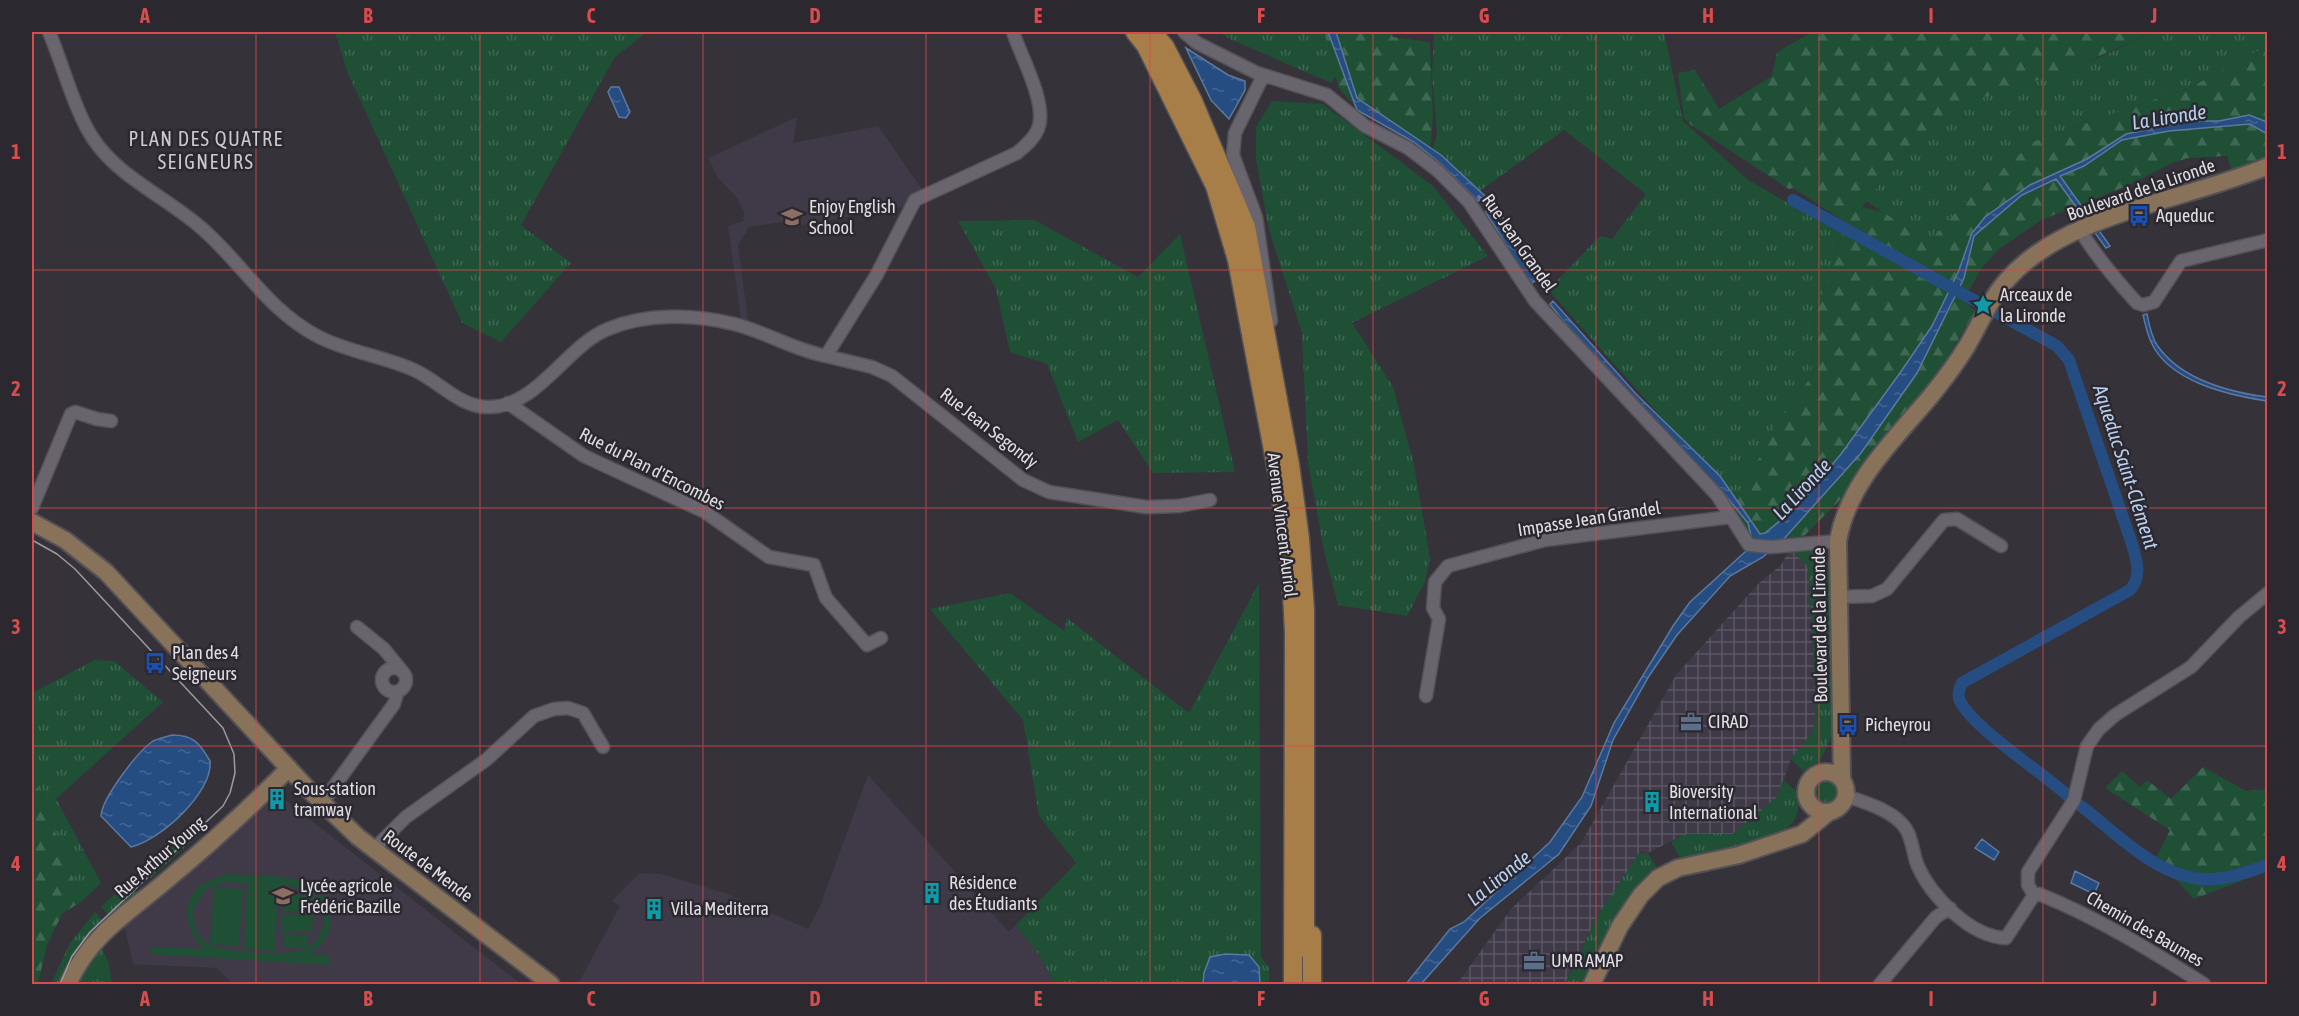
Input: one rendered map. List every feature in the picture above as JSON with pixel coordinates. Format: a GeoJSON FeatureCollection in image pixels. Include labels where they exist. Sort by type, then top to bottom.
{"type":"FeatureCollection","features":[{"type":"Feature","properties":{"kind":"main road","name":"Avenue Vincent Auriol"},"geometry":{"type":"LineString","coordinates":[[1135,32],[1146,46],[1166,84],[1215,186],[1237,260],[1279,482],[1288,543],[1293,614],[1293,984]]}},
{"type":"Feature","properties":{"kind":"main road","name":"Avenue Vincent Auriol"},"geometry":{"type":"LineString","coordinates":[[1152,32],[1165,47],[1193,100],[1246,227],[1279,399],[1303,571],[1306,758],[1304,984]]}},
{"type":"Feature","properties":{"kind":"main road"},"geometry":{"type":"LineString","coordinates":[[1306,758],[1312,905],[1312,984]]}},
{"type":"Feature","properties":{"kind":"main road"},"geometry":{"type":"LineString","coordinates":[[1288,984],[1292,883]]}},
{"type":"Feature","properties":{"kind":"street"},"geometry":{"type":"LineString","coordinates":[[49,32],[88,130],[101,150],[207,232],[278,310],[320,338],[411,368],[469,403],[489,407],[508,403]]}},
{"type":"Feature","properties":{"kind":"street"},"geometry":{"type":"LineString","coordinates":[[826,356],[876,276],[915,200],[1017,153],[1029,143],[1038,129],[1041,113],[1013,32]]}},
{"type":"Feature","properties":{"kind":"street","name":"Avenue Vincent Auriol"},"geometry":{"type":"LineString","coordinates":[[1125,32],[1166,84]]}},
{"type":"Feature","properties":{"kind":"street","name":"Rue Jean Grandel"},"geometry":{"type":"LineString","coordinates":[[1184,32],[1197,43],[1263,76],[1327,95],[1365,126],[1408,147],[1437,170],[1469,202],[1535,301],[1717,495],[1749,544],[1783,546],[1838,541]]}},
{"type":"Feature","properties":{"kind":"street","name":"Avenue Vincent Auriol"},"geometry":{"type":"LineString","coordinates":[[1263,76],[1257,92],[1234,133],[1233,155],[1256,217],[1269,296],[1279,399]]}},
{"type":"Feature","properties":{"kind":"street","name":"Boulevard de la Lironde"},"geometry":{"type":"LineString","coordinates":[[1842,779],[1837,597],[1838,541],[1843,517],[1856,490],[1959,359],[2006,281],[2038,253],[2080,230],[2268,166]]}},
{"type":"Feature","properties":{"kind":"street"},"geometry":{"type":"LineString","coordinates":[[2080,230],[2097,258],[2111,270],[2137,303],[2143,305],[2154,302],[2181,261],[2268,240]]}},
{"type":"Feature","properties":{"kind":"street","name":"Rue Jean Segondy"},"geometry":{"type":"LineString","coordinates":[[508,403],[547,380],[592,336],[610,328],[642,320],[690,317],[735,324],[784,345],[872,367],[892,376],[1023,480],[1049,492],[1146,507],[1179,506],[1210,500]]}},
{"type":"Feature","properties":{"kind":"street","name":"Rue du Plan d'Encombes"},"geometry":{"type":"LineString","coordinates":[[508,403],[584,456],[705,512],[770,556],[814,565],[826,598],[867,645],[881,638]]}},
{"type":"Feature","properties":{"kind":"street"},"geometry":{"type":"LineString","coordinates":[[32,508],[72,414],[82,413],[111,421]]}},
{"type":"Feature","properties":{"kind":"street","name":"Impasse Jean Grandel"},"geometry":{"type":"LineString","coordinates":[[1426,696],[1438,627],[1438,619],[1433,608],[1435,582],[1448,566],[1545,540],[1730,517]]}},
{"type":"Feature","properties":{"kind":"street"},"geometry":{"type":"LineString","coordinates":[[1837,597],[1872,596],[1887,589],[1944,520],[1957,519],[2001,546]]}},
{"type":"Feature","properties":{"kind":"street","name":"Route de Mende"},"geometry":{"type":"LineString","coordinates":[[32,522],[65,540],[106,572],[322,803],[373,850],[398,866],[551,984]]}},
{"type":"Feature","properties":{"kind":"street"},"geometry":{"type":"LineString","coordinates":[[1846,796],[1868,804],[1904,827],[1926,881],[1950,908],[1988,935],[2006,938],[2034,895],[2028,885],[2028,872],[2075,797],[2091,737],[2115,715],[2191,667],[2239,617],[2268,593]]}},
{"type":"Feature","properties":{"kind":"street"},"geometry":{"type":"LineString","coordinates":[[322,803],[394,704],[397,693],[406,685],[406,677],[384,649],[357,627]]}},
{"type":"Feature","properties":{"kind":"street"},"geometry":{"type":"LineString","coordinates":[[397,693],[385,689],[382,678],[390,669],[402,671]]}},
{"type":"Feature","properties":{"kind":"street"},"geometry":{"type":"LineString","coordinates":[[373,850],[406,817],[486,760],[534,716],[554,709],[568,708],[583,713],[603,747]]}},
{"type":"Feature","properties":{"kind":"street","name":"Boulevard de la Lironde"},"geometry":{"type":"LineString","coordinates":[[1821,772],[1830,759],[1841,734]]}},
{"type":"Feature","properties":{"kind":"street","name":"Rue Arthur Young"},"geometry":{"type":"LineString","coordinates":[[68,984],[92,945],[103,933],[133,904],[166,881],[289,768]]}},
{"type":"Feature","properties":{"kind":"street"},"geometry":{"type":"LineString","coordinates":[[1592,984],[1620,926],[1641,895],[1658,878],[1678,868],[1739,855],[1802,834],[1829,812],[1839,807],[1846,796],[1842,779],[1833,773],[1821,772],[1807,784],[1807,798],[1799,824],[1791,837]]}},
{"type":"Feature","properties":{"kind":"street"},"geometry":{"type":"LineString","coordinates":[[1807,798],[1813,807],[1829,812]]}},
{"type":"Feature","properties":{"kind":"street","name":"Chemin des Baumes"},"geometry":{"type":"LineString","coordinates":[[2034,895],[2039,894],[2076,909],[2120,931],[2204,984]]}},
{"type":"Feature","properties":{"kind":"street"},"geometry":{"type":"LineString","coordinates":[[1880,984],[1935,917],[1950,908]]}},
{"type":"Feature","properties":{"kind":"shaded area","name":"Enjoy English School"},"geometry":{"type":"Polygon","coordinates":[[[797,117],[793,143],[878,126],[923,191],[902,207],[796,226],[788,221],[749,227],[738,245],[748,320],[741,319],[728,226],[743,221],[744,213],[737,198],[718,178],[708,158],[797,117]]]}},
{"type":"Feature","properties":{"kind":"shaded area"},"geometry":{"type":"Polygon","coordinates":[[[1790,549],[1808,566],[1816,706],[1814,730],[1791,759],[1778,797],[1733,834],[1685,834],[1648,853],[1640,852],[1597,917],[1565,984],[1457,984],[1511,909],[1581,843],[1676,675],[1758,584],[1781,565],[1790,549]]]}},
{"type":"Feature","properties":{"kind":"shaded area"},"geometry":{"type":"Polygon","coordinates":[[[868,775],[1009,932],[1016,925],[1041,958],[1052,978],[1050,984],[578,984],[620,906],[612,901],[640,873],[661,874],[725,893],[808,929],[820,906],[868,775]]]}},
{"type":"Feature","properties":{"kind":"shaded area","name":"Lycée agricole Frédéric Bazille"},"geometry":{"type":"Polygon","coordinates":[[[276,793],[521,984],[232,984],[217,968],[133,964],[124,925],[276,793]]]}},
{"type":"Feature","properties":{"kind":"green space"},"geometry":{"type":"Polygon","coordinates":[[[335,32],[647,32],[615,57],[521,225],[571,263],[501,342],[462,323],[347,71],[335,32]]]}},
{"type":"Feature","properties":{"kind":"green space"},"geometry":{"type":"Polygon","coordinates":[[[1219,32],[1324,32],[1337,74],[1331,83],[1230,39],[1219,32]]]}},
{"type":"Feature","properties":{"kind":"green space"},"geometry":{"type":"Polygon","coordinates":[[[1324,32],[1391,32],[1393,37],[1430,42],[1433,116],[1430,153],[1351,102],[1339,88],[1324,32]]]}},
{"type":"Feature","properties":{"kind":"green space"},"geometry":{"type":"Polygon","coordinates":[[[1434,32],[1664,32],[1683,121],[1748,180],[1842,234],[1816,312],[1811,377],[1736,507],[1687,446],[1551,293],[1554,284],[1600,236],[1612,239],[1646,194],[1564,130],[1477,193],[1431,156],[1437,134],[1432,76],[1434,32]]]}},
{"type":"Feature","properties":{"kind":"green space"},"geometry":{"type":"Polygon","coordinates":[[[1812,32],[2153,32],[2066,71],[1962,104],[1935,124],[1908,149],[1862,207],[1883,212],[1929,242],[1967,200],[2035,141],[2193,86],[2267,46],[2267,158],[2232,172],[2227,156],[2188,158],[2172,163],[2127,186],[2041,220],[1999,249],[1983,266],[1963,300],[1975,311],[1933,382],[1856,476],[1842,498],[1800,540],[1751,541],[1731,512],[1750,465],[1754,466],[1772,438],[1769,435],[1811,377],[1816,312],[1842,234],[1848,224],[1793,188],[1789,189],[1691,125],[1684,118],[1678,73],[1695,70],[1719,109],[1772,76],[1777,52],[1812,32]]]}},
{"type":"Feature","properties":{"kind":"green space"},"geometry":{"type":"Polygon","coordinates":[[[2153,32],[2267,32],[2267,46],[2193,86],[2035,141],[1967,200],[1929,242],[1866,201],[1908,149],[1935,124],[1962,104],[2100,57],[2153,32]]]}},
{"type":"Feature","properties":{"kind":"green space"},"geometry":{"type":"Polygon","coordinates":[[[1272,101],[1323,104],[1433,186],[1488,256],[1352,323],[1393,387],[1414,465],[1430,558],[1425,582],[1407,616],[1338,605],[1324,551],[1308,463],[1302,333],[1269,230],[1256,160],[1256,127],[1272,101]]]}},
{"type":"Feature","properties":{"kind":"green space"},"geometry":{"type":"Polygon","coordinates":[[[1034,220],[1138,277],[1180,234],[1235,472],[1153,473],[1118,420],[1078,442],[1047,364],[1010,352],[996,289],[958,221],[1034,220]]]}},
{"type":"Feature","properties":{"kind":"green space"},"geometry":{"type":"Polygon","coordinates":[[[1818,548],[1827,558],[1830,570],[1834,731],[1820,761],[1803,771],[1791,759],[1814,730],[1816,706],[1808,566],[1790,549],[1818,548]]]}},
{"type":"Feature","properties":{"kind":"green space"},"geometry":{"type":"Polygon","coordinates":[[[1259,583],[1261,957],[1269,968],[1269,984],[1050,984],[1052,978],[1041,958],[1016,925],[1076,863],[1039,816],[1023,720],[930,609],[1010,593],[1064,631],[1067,618],[1189,713],[1259,583]]]}},
{"type":"Feature","properties":{"kind":"green space"},"geometry":{"type":"Polygon","coordinates":[[[95,660],[114,661],[163,702],[56,799],[101,883],[82,901],[32,772],[32,693],[95,660]]]}},
{"type":"Feature","properties":{"kind":"green space"},"geometry":{"type":"Polygon","coordinates":[[[2203,767],[2246,791],[2267,789],[2267,871],[2194,899],[2156,858],[2170,830],[2105,788],[2122,771],[2140,787],[2147,780],[2171,799],[2203,767]]]}},
{"type":"Feature","properties":{"kind":"green space"},"geometry":{"type":"Polygon","coordinates":[[[32,772],[82,901],[62,914],[47,945],[38,984],[32,984],[32,772]]]}},
{"type":"Feature","properties":{"kind":"green space"},"geometry":{"type":"Polygon","coordinates":[[[1783,780],[1800,794],[1796,817],[1788,827],[1776,836],[1761,842],[1681,859],[1671,842],[1685,834],[1733,834],[1777,797],[1783,780]]]}},
{"type":"Feature","properties":{"kind":"green space"},"geometry":{"type":"Polygon","coordinates":[[[1826,781],[1834,784],[1837,792],[1834,800],[1826,803],[1818,800],[1815,792],[1818,784],[1826,781]]]}},
{"type":"Feature","properties":{"kind":"green space"},"geometry":{"type":"Polygon","coordinates":[[[196,819],[206,828],[151,878],[143,869],[196,819]]]}},
{"type":"Feature","properties":{"kind":"green space"},"geometry":{"type":"Polygon","coordinates":[[[1639,853],[1648,853],[1657,868],[1614,922],[1584,984],[1565,984],[1597,917],[1639,853]]]}},
{"type":"Feature","properties":{"kind":"green space"},"geometry":{"type":"Polygon","coordinates":[[[232,874],[276,876],[305,883],[317,890],[326,900],[331,922],[329,933],[310,954],[330,956],[329,965],[150,954],[151,947],[203,949],[189,924],[187,912],[189,901],[204,884],[232,874]],[[227,882],[207,888],[193,910],[201,938],[223,949],[255,953],[286,953],[306,948],[284,947],[284,934],[308,935],[308,948],[319,937],[322,929],[324,912],[322,904],[307,890],[279,885],[275,951],[244,949],[247,884],[265,885],[227,882]]]}},
{"type":"Feature","properties":{"kind":"green space"},"geometry":{"type":"Polygon","coordinates":[[[128,882],[137,892],[110,917],[101,907],[128,882]]]}},
{"type":"Feature","properties":{"kind":"green space"},"geometry":{"type":"Polygon","coordinates":[[[214,887],[243,889],[239,946],[210,944],[214,887]]]}},
{"type":"Feature","properties":{"kind":"green space"},"geometry":{"type":"Polygon","coordinates":[[[283,894],[315,896],[314,913],[283,911],[283,894]]]}},
{"type":"Feature","properties":{"kind":"green space"},"geometry":{"type":"Polygon","coordinates":[[[95,912],[107,925],[65,984],[51,984],[70,943],[95,912]]]}},
{"type":"Feature","properties":{"kind":"green space"},"geometry":{"type":"Polygon","coordinates":[[[282,914],[313,915],[312,932],[281,931],[282,914]]]}},
{"type":"Feature","properties":{"kind":"green space"},"geometry":{"type":"Polygon","coordinates":[[[100,943],[109,964],[112,984],[75,984],[100,943]]]}},
{"type":"Feature","properties":{"kind":"water"},"geometry":{"type":"Polygon","coordinates":[[[1328,32],[1336,32],[1357,98],[1441,155],[1485,196],[1478,201],[1441,164],[1414,142],[1357,110],[1328,32]]]}},
{"type":"Feature","properties":{"kind":"water"},"geometry":{"type":"Polygon","coordinates":[[[1186,48],[1228,75],[1245,81],[1245,90],[1229,119],[1211,100],[1186,48]]]}},
{"type":"Feature","properties":{"kind":"water"},"geometry":{"type":"Polygon","coordinates":[[[611,87],[619,87],[630,112],[626,118],[619,117],[608,92],[611,87]]]}},
{"type":"Feature","properties":{"kind":"water"},"geometry":{"type":"Polygon","coordinates":[[[2249,115],[2267,122],[2267,134],[2250,124],[2169,131],[2122,140],[2084,166],[2060,176],[2110,246],[2106,248],[2056,179],[2022,195],[1974,236],[1964,278],[1917,373],[1861,453],[1782,541],[1763,557],[1730,576],[1677,635],[1649,676],[1613,740],[1591,806],[1559,854],[1480,918],[1421,984],[1406,984],[1450,929],[1464,922],[1550,842],[1582,797],[1614,723],[1673,626],[1690,602],[1756,542],[1752,540],[1748,523],[1725,495],[1564,322],[1550,304],[1553,301],[1636,394],[1720,476],[1760,534],[1765,533],[1798,506],[1841,454],[1900,373],[1932,326],[1959,270],[1972,233],[1985,217],[2030,185],[2087,159],[2126,134],[2190,121],[2219,121],[2249,115]]]}},
{"type":"Feature","properties":{"kind":"water"},"geometry":{"type":"Polygon","coordinates":[[[1491,207],[1498,211],[1504,219],[1537,280],[1530,284],[1485,212],[1491,207]]]}},
{"type":"Feature","properties":{"kind":"water"},"geometry":{"type":"Polygon","coordinates":[[[2147,314],[2157,345],[2179,367],[2206,382],[2237,392],[2267,397],[2267,401],[2235,395],[2201,384],[2171,367],[2151,342],[2143,315],[2147,314]]]}},
{"type":"Feature","properties":{"kind":"water"},"geometry":{"type":"Polygon","coordinates":[[[172,735],[185,736],[199,744],[210,761],[209,774],[194,800],[170,825],[143,843],[131,847],[101,816],[103,808],[114,787],[146,746],[153,741],[172,735]]]}},
{"type":"Feature","properties":{"kind":"water"},"geometry":{"type":"Polygon","coordinates":[[[1982,839],[1999,852],[1994,860],[1975,848],[1982,839]]]}},
{"type":"Feature","properties":{"kind":"water"},"geometry":{"type":"Polygon","coordinates":[[[2075,871],[2099,883],[2094,894],[2071,883],[2075,871]]]}},
{"type":"Feature","properties":{"kind":"water"},"geometry":{"type":"Polygon","coordinates":[[[1225,954],[1249,955],[1259,967],[1260,984],[1203,984],[1210,957],[1225,954]]]}},
{"type":"Feature","properties":{"kind":"waterway"},"geometry":{"type":"LineString","coordinates":[[1479,197],[1491,212]]}},
{"type":"Feature","properties":{"kind":"waterway","name":"Aqueduc Saint-Clément"},"geometry":{"type":"LineString","coordinates":[[1793,200],[2057,346],[2069,360],[2132,544],[2137,562],[2136,579],[2130,590],[1962,683],[1959,690],[1960,701],[1978,724],[2067,795]]}},
{"type":"Feature","properties":{"kind":"waterway","name":"Aqueduc Saint-Clément"},"geometry":{"type":"LineString","coordinates":[[2081,806],[2142,855],[2176,873],[2194,878],[2213,879],[2234,876],[2268,865]]}},
{"type":"Feature","properties":{"kind":"tram line"},"geometry":{"type":"LineString","coordinates":[[32,540],[57,554],[75,569],[223,728],[234,754],[235,773],[230,793],[223,806],[90,932],[72,956],[60,984]]}},
{"type":"Feature","properties":{"kind":"place","name":"Aqueduc"},"geometry":{"type":"Point","coordinates":[2139,216]}},
{"type":"Feature","properties":{"kind":"place","name":"Enjoy English School"},"geometry":{"type":"Point","coordinates":[792,217]}},
{"type":"Feature","properties":{"kind":"place","name":"Arceaux de la Lironde"},"geometry":{"type":"Point","coordinates":[1983,305]}},
{"type":"Feature","properties":{"kind":"place","name":"Plan des 4 Seigneurs"},"geometry":{"type":"Point","coordinates":[155,663]}},
{"type":"Feature","properties":{"kind":"place","name":"CIRAD"},"geometry":{"type":"Point","coordinates":[1691,722]}},
{"type":"Feature","properties":{"kind":"place","name":"Picheyrou"},"geometry":{"type":"Point","coordinates":[1848,725]}},
{"type":"Feature","properties":{"kind":"place","name":"Sous-station tramway"},"geometry":{"type":"Point","coordinates":[277,799]}},
{"type":"Feature","properties":{"kind":"place","name":"Bioversity International"},"geometry":{"type":"Point","coordinates":[1652,802]}},
{"type":"Feature","properties":{"kind":"place","name":"Résidence des Étudiants"},"geometry":{"type":"Point","coordinates":[932,893]}},
{"type":"Feature","properties":{"kind":"place","name":"Lycée agricole Frédéric Bazille"},"geometry":{"type":"Point","coordinates":[283,896]}},
{"type":"Feature","properties":{"kind":"place","name":"Villa Mediterra"},"geometry":{"type":"Point","coordinates":[654,909]}},
{"type":"Feature","properties":{"kind":"place","name":"UMR AMAP"},"geometry":{"type":"Point","coordinates":[1534,961]}},
{"type":"Feature","properties":{"kind":"district","name":"PLAN DES QUATRE SEIGNEURS"},"geometry":{"type":"Point","coordinates":[206,150]}},
{"type":"Feature","properties":{"kind":"water label","name":"La Lironde"},"geometry":{"type":"Point","coordinates":[2169,117]}},
{"type":"Feature","properties":{"kind":"water label","name":"La Lironde"},"geometry":{"type":"Point","coordinates":[1802,489]}},
{"type":"Feature","properties":{"kind":"water label","name":"La Lironde"},"geometry":{"type":"Point","coordinates":[1499,878]}}]}
